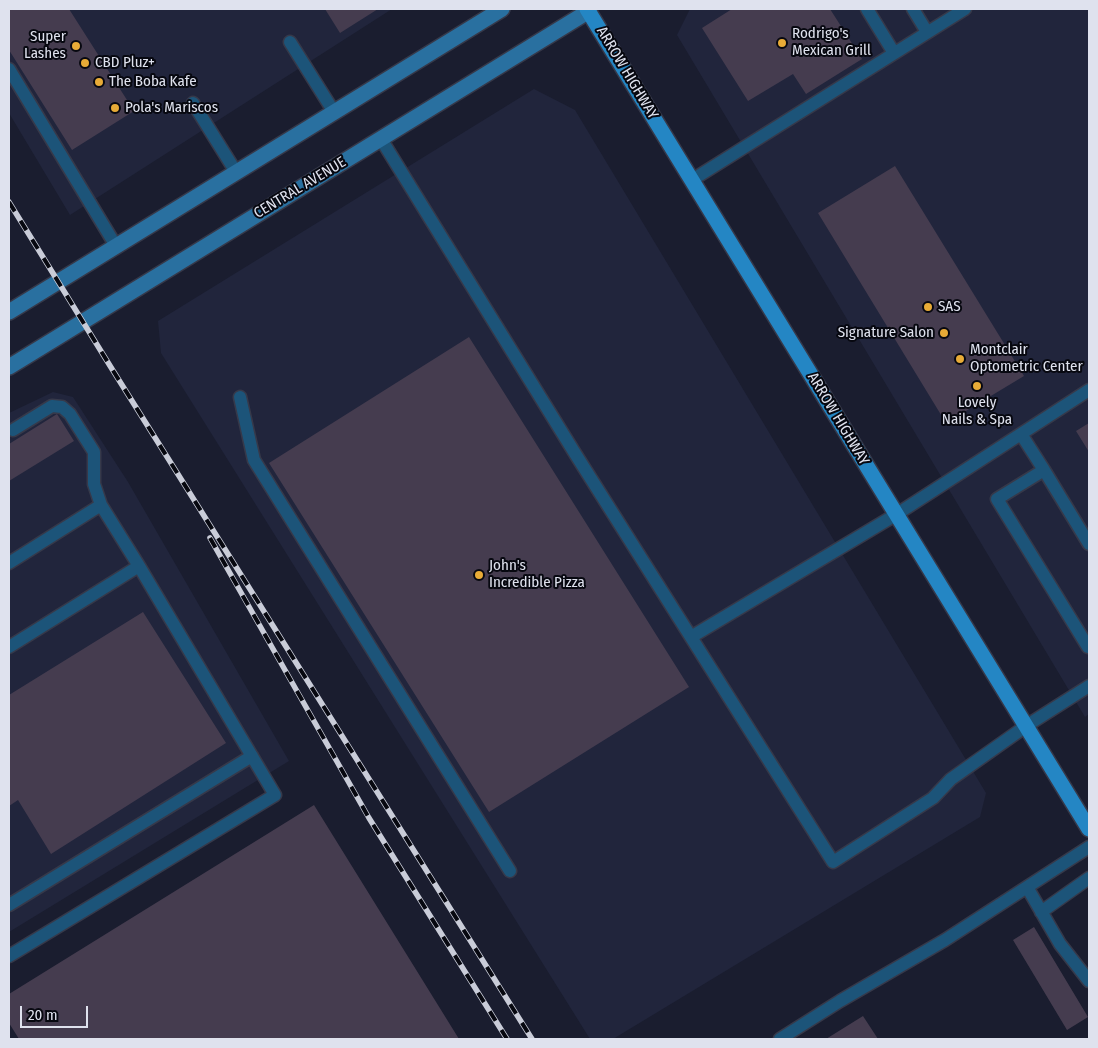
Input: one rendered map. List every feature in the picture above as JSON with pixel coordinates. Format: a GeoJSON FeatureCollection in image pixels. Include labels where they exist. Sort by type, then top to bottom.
{"type":"FeatureCollection","features":[{"type":"Feature","properties":{"kind":"main road"},"geometry":{"type":"LineString","coordinates":[[9,312],[502,9]]}},
{"type":"Feature","properties":{"kind":"main road","name":"CENTRAL AVENUE"},"geometry":{"type":"LineString","coordinates":[[9,367],[589,9]]}},
{"type":"Feature","properties":{"kind":"main road","name":"ARROW HIGHWAY"},"geometry":{"type":"LineString","coordinates":[[589,9],[1089,829]]}},
{"type":"Feature","properties":{"kind":"lane"},"geometry":{"type":"LineString","coordinates":[[867,9],[894,53]]}},
{"type":"Feature","properties":{"kind":"lane"},"geometry":{"type":"LineString","coordinates":[[913,9],[928,32]]}},
{"type":"Feature","properties":{"kind":"lane"},"geometry":{"type":"LineString","coordinates":[[692,180],[928,32],[946,14],[964,9]]}},
{"type":"Feature","properties":{"kind":"lane"},"geometry":{"type":"LineString","coordinates":[[290,42],[334,112]]}},
{"type":"Feature","properties":{"kind":"lane"},"geometry":{"type":"LineString","coordinates":[[9,69],[116,246]]}},
{"type":"Feature","properties":{"kind":"lane"},"geometry":{"type":"LineString","coordinates":[[193,103],[236,172]]}},
{"type":"Feature","properties":{"kind":"lane"},"geometry":{"type":"LineString","coordinates":[[381,139],[576,455],[833,862],[933,798],[951,779],[1026,726],[1089,686]]}},
{"type":"Feature","properties":{"kind":"lane"},"geometry":{"type":"LineString","coordinates":[[691,637],[897,514],[1089,390]]}},
{"type":"Feature","properties":{"kind":"lane"},"geometry":{"type":"LineString","coordinates":[[240,397],[254,460],[510,871]]}},
{"type":"Feature","properties":{"kind":"lane"},"geometry":{"type":"LineString","coordinates":[[9,956],[275,794],[101,505],[94,484],[94,452],[70,414],[62,407],[52,406],[13,430]]}},
{"type":"Feature","properties":{"kind":"lane"},"geometry":{"type":"LineString","coordinates":[[1021,434],[1089,544]]}},
{"type":"Feature","properties":{"kind":"lane"},"geometry":{"type":"LineString","coordinates":[[1044,470],[997,499],[1089,646]]}},
{"type":"Feature","properties":{"kind":"lane"},"geometry":{"type":"LineString","coordinates":[[9,564],[101,505]]}},
{"type":"Feature","properties":{"kind":"lane"},"geometry":{"type":"LineString","coordinates":[[9,647],[139,566]]}},
{"type":"Feature","properties":{"kind":"lane"},"geometry":{"type":"LineString","coordinates":[[9,905],[252,756]]}},
{"type":"Feature","properties":{"kind":"lane"},"geometry":{"type":"LineString","coordinates":[[780,1039],[840,1001],[945,940],[1089,847]]}},
{"type":"Feature","properties":{"kind":"lane"},"geometry":{"type":"LineString","coordinates":[[1041,912],[1089,878]]}},
{"type":"Feature","properties":{"kind":"lane"},"geometry":{"type":"LineString","coordinates":[[1027,887],[1060,944],[1089,981]]}},
{"type":"Feature","properties":{"kind":"shaded area"},"geometry":{"type":"Polygon","coordinates":[[[9,9],[392,9],[70,215],[9,113],[9,9]]]}},
{"type":"Feature","properties":{"kind":"shaded area"},"geometry":{"type":"Polygon","coordinates":[[[690,9],[1089,9],[1089,714],[1085,717],[677,35],[690,9]]]}},
{"type":"Feature","properties":{"kind":"shaded area"},"geometry":{"type":"Polygon","coordinates":[[[534,89],[575,110],[986,793],[980,817],[613,1039],[590,1039],[161,353],[158,321],[534,89]]]}},
{"type":"Feature","properties":{"kind":"shaded area"},"geometry":{"type":"Polygon","coordinates":[[[53,392],[73,397],[128,482],[289,761],[9,932],[9,413],[53,392]]]}},
{"type":"Feature","properties":{"kind":"building"},"geometry":{"type":"Polygon","coordinates":[[[9,9],[69,9],[134,111],[72,150],[9,50],[9,9]]]}},
{"type":"Feature","properties":{"kind":"building"},"geometry":{"type":"Polygon","coordinates":[[[325,9],[378,9],[340,33],[325,9]]]}},
{"type":"Feature","properties":{"kind":"building","name":"Rodrigo's Mexican Grill"},"geometry":{"type":"Polygon","coordinates":[[[732,9],[830,9],[862,59],[806,94],[793,74],[748,101],[702,28],[732,9]]]}},
{"type":"Feature","properties":{"kind":"building"},"geometry":{"type":"Polygon","coordinates":[[[895,166],[1024,376],[946,423],[818,213],[895,166]]]}},
{"type":"Feature","properties":{"kind":"building","name":"John's Incredible Pizza"},"geometry":{"type":"Polygon","coordinates":[[[469,337],[689,687],[489,812],[269,463],[469,337]]]}},
{"type":"Feature","properties":{"kind":"building"},"geometry":{"type":"Polygon","coordinates":[[[57,414],[74,441],[9,481],[9,444],[57,414]]]}},
{"type":"Feature","properties":{"kind":"building"},"geometry":{"type":"Polygon","coordinates":[[[1089,423],[1089,452],[1076,431],[1089,423]]]}},
{"type":"Feature","properties":{"kind":"building"},"geometry":{"type":"Polygon","coordinates":[[[143,612],[226,743],[51,854],[18,800],[9,806],[9,695],[143,612]]]}},
{"type":"Feature","properties":{"kind":"building"},"geometry":{"type":"Polygon","coordinates":[[[314,805],[459,1039],[19,1039],[9,1023],[9,994],[314,805]]]}},
{"type":"Feature","properties":{"kind":"building"},"geometry":{"type":"Polygon","coordinates":[[[1034,927],[1088,1017],[1067,1030],[1013,940],[1034,927]]]}},
{"type":"Feature","properties":{"kind":"building"},"geometry":{"type":"Polygon","coordinates":[[[863,1016],[878,1039],[826,1039],[863,1016]]]}},
{"type":"Feature","properties":{"kind":"railway"},"geometry":{"type":"LineString","coordinates":[[9,202],[532,1039]]}},
{"type":"Feature","properties":{"kind":"railway"},"geometry":{"type":"LineString","coordinates":[[210,538],[369,818],[507,1039]]}},
{"type":"Feature","properties":{"kind":"place","name":"Rodrigo's Mexican Grill"},"geometry":{"type":"Point","coordinates":[782,43]}},
{"type":"Feature","properties":{"kind":"place","name":"Super Lashes"},"geometry":{"type":"Point","coordinates":[76,46]}},
{"type":"Feature","properties":{"kind":"place","name":"CBD Pluz+"},"geometry":{"type":"Point","coordinates":[85,63]}},
{"type":"Feature","properties":{"kind":"place","name":"The Boba Kafe"},"geometry":{"type":"Point","coordinates":[99,82]}},
{"type":"Feature","properties":{"kind":"place","name":"Pola's Mariscos"},"geometry":{"type":"Point","coordinates":[115,108]}},
{"type":"Feature","properties":{"kind":"place","name":"SAS"},"geometry":{"type":"Point","coordinates":[928,307]}},
{"type":"Feature","properties":{"kind":"place","name":"Signature Salon"},"geometry":{"type":"Point","coordinates":[944,333]}},
{"type":"Feature","properties":{"kind":"place","name":"Montclair Optometric Center"},"geometry":{"type":"Point","coordinates":[960,359]}},
{"type":"Feature","properties":{"kind":"place","name":"Lovely Nails & Spa"},"geometry":{"type":"Point","coordinates":[977,386]}},
{"type":"Feature","properties":{"kind":"place","name":"John's Incredible Pizza"},"geometry":{"type":"Point","coordinates":[479,575]}}]}
